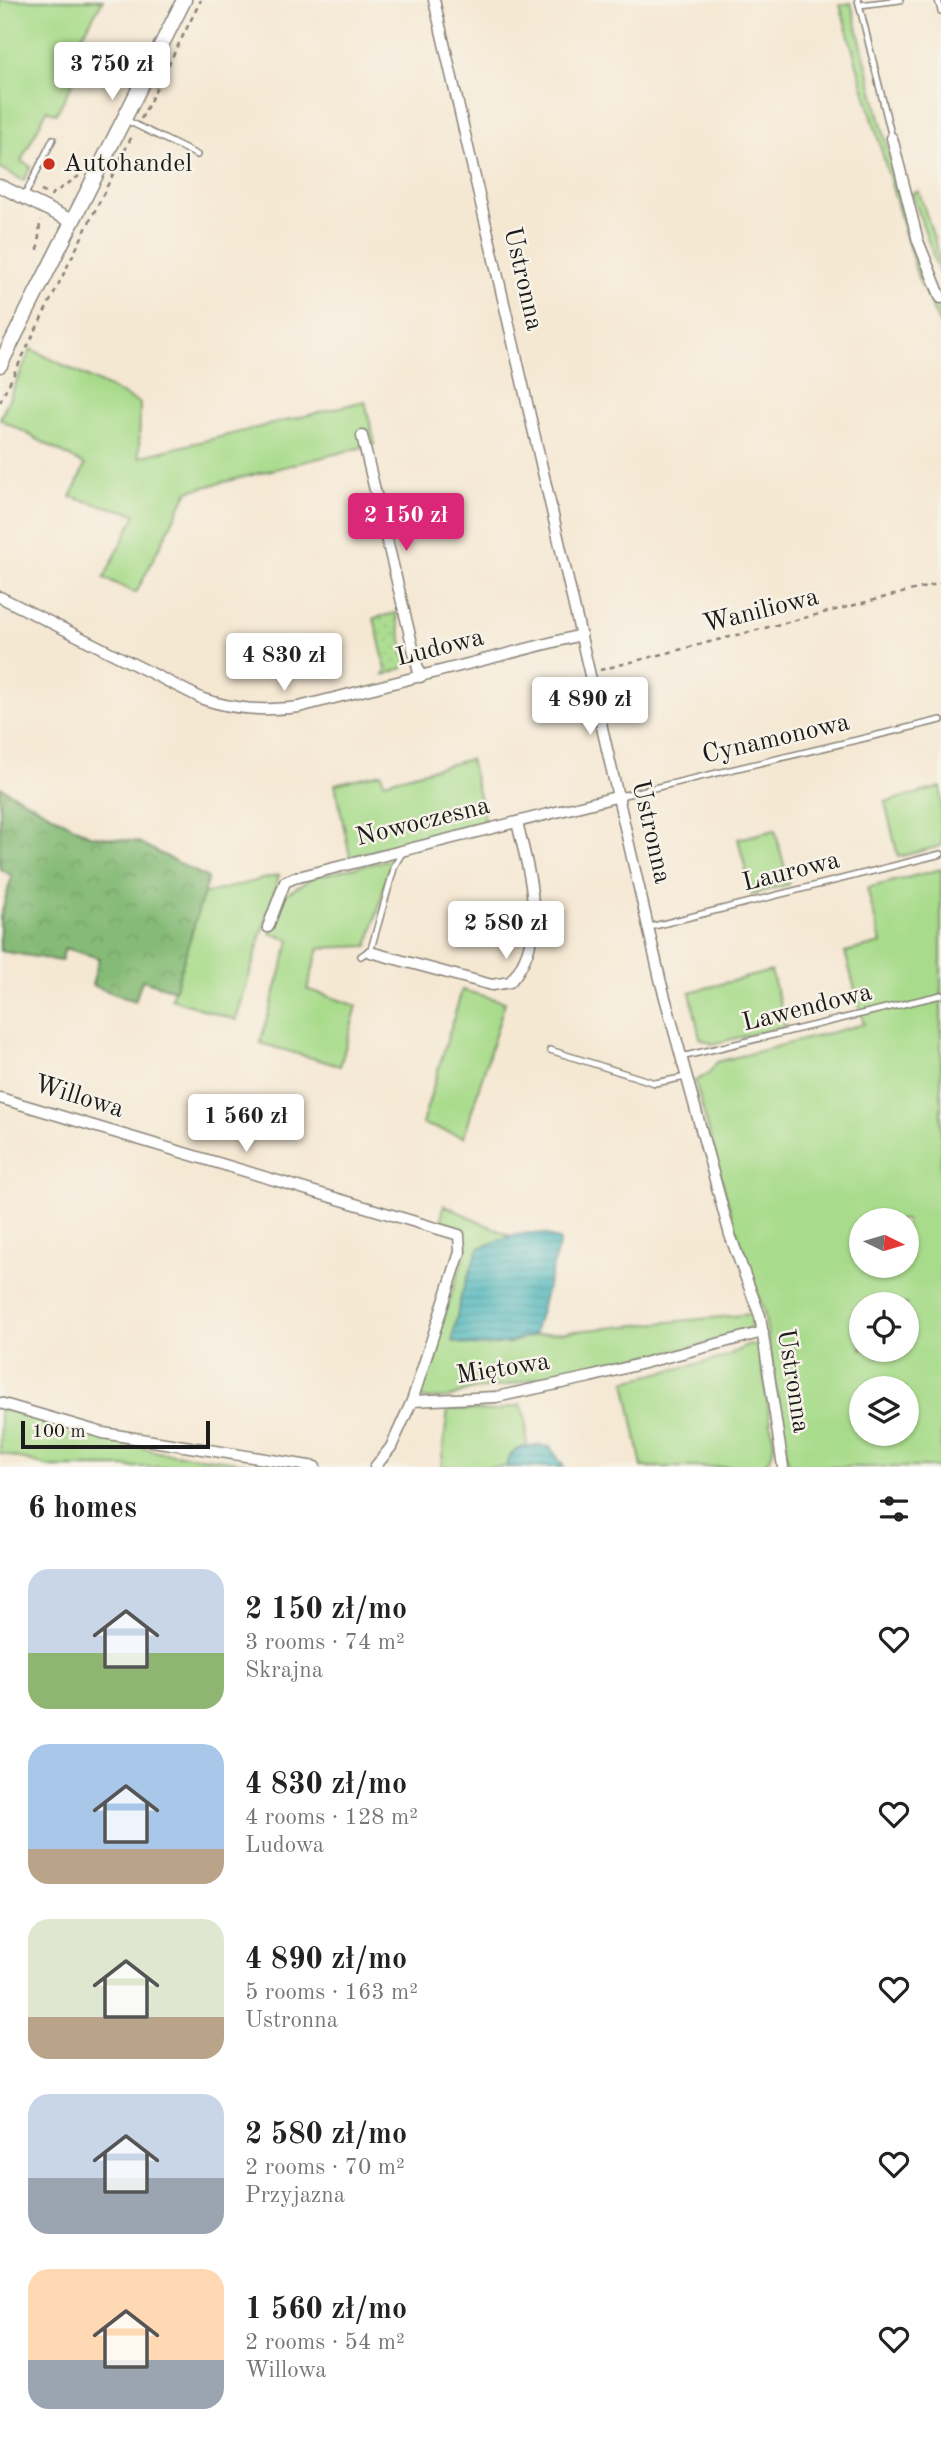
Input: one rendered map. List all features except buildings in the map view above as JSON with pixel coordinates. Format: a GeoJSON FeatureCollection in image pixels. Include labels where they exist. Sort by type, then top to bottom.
{"type":"FeatureCollection","features":[{"type":"Feature","properties":{"kind":"main road"},"geometry":{"type":"LineString","coordinates":[[0,365],[184,0]]}},
{"type":"Feature","properties":{"kind":"street","name":"Ustronna"},"geometry":{"type":"LineString","coordinates":[[434,0],[681,1058],[730,1235],[754,1297],[763,1332],[782,1467]]}},
{"type":"Feature","properties":{"kind":"street"},"geometry":{"type":"LineString","coordinates":[[892,138],[918,241],[941,298]]}},
{"type":"Feature","properties":{"kind":"street"},"geometry":{"type":"LineString","coordinates":[[0,186],[72,221]]}},
{"type":"Feature","properties":{"kind":"street"},"geometry":{"type":"LineString","coordinates":[[362,436],[420,677]]}},
{"type":"Feature","properties":{"kind":"street","name":"Ludowa"},"geometry":{"type":"LineString","coordinates":[[0,597],[191,693],[231,708],[253,710],[299,707],[581,635]]}},
{"type":"Feature","properties":{"kind":"street","name":"Nowoczesna"},"geometry":{"type":"LineString","coordinates":[[268,928],[285,882],[620,796]]}},
{"type":"Feature","properties":{"kind":"street"},"geometry":{"type":"LineString","coordinates":[[365,954],[492,985],[510,982],[522,964],[535,913],[533,890],[517,822]]}},
{"type":"Feature","properties":{"kind":"street","name":"Willowa"},"geometry":{"type":"LineString","coordinates":[[0,1098],[437,1227],[456,1233],[461,1242]]}},
{"type":"Feature","properties":{"kind":"street","name":"Miętowa"},"geometry":{"type":"LineString","coordinates":[[461,1242],[412,1401],[496,1397],[763,1332]]}},
{"type":"Feature","properties":{"kind":"street"},"geometry":{"type":"LineString","coordinates":[[375,1467],[391,1447],[412,1401]]}},
{"type":"Feature","properties":{"kind":"street"},"geometry":{"type":"LineString","coordinates":[[0,1403],[103,1433],[315,1467]]}},
{"type":"Feature","properties":{"kind":"lane"},"geometry":{"type":"LineString","coordinates":[[892,138],[859,2],[900,0]]}},
{"type":"Feature","properties":{"kind":"lane"},"geometry":{"type":"LineString","coordinates":[[938,0],[941,11]]}},
{"type":"Feature","properties":{"kind":"lane"},"geometry":{"type":"LineString","coordinates":[[124,119],[197,155]]}},
{"type":"Feature","properties":{"kind":"lane"},"geometry":{"type":"LineString","coordinates":[[24,197],[53,139]]}},
{"type":"Feature","properties":{"kind":"lane","name":"Cynamonowa"},"geometry":{"type":"LineString","coordinates":[[620,796],[941,720]]}},
{"type":"Feature","properties":{"kind":"lane"},"geometry":{"type":"LineString","coordinates":[[365,954],[395,865],[404,850]]}},
{"type":"Feature","properties":{"kind":"lane","name":"Laurowa"},"geometry":{"type":"LineString","coordinates":[[650,927],[941,854]]}},
{"type":"Feature","properties":{"kind":"lane","name":"Lawendowa"},"geometry":{"type":"LineString","coordinates":[[681,1058],[941,995]]}},
{"type":"Feature","properties":{"kind":"lane"},"geometry":{"type":"LineString","coordinates":[[550,1050],[655,1083],[686,1077]]}},
{"type":"Feature","properties":{"kind":"path"},"geometry":{"type":"LineString","coordinates":[[0,402],[201,0]]}},
{"type":"Feature","properties":{"kind":"path"},"geometry":{"type":"LineString","coordinates":[[38,250],[40,217]]}},
{"type":"Feature","properties":{"kind":"path","name":"Waniliowa"},"geometry":{"type":"LineString","coordinates":[[590,673],[941,583]]}},
{"type":"Feature","properties":{"kind":"green space"},"geometry":{"type":"Polygon","coordinates":[[[0,0],[103,0],[66,64],[79,71],[56,114],[47,110],[21,161],[31,167],[24,181],[0,168],[0,0]]]}},
{"type":"Feature","properties":{"kind":"green space"},"geometry":{"type":"Polygon","coordinates":[[[851,3],[904,214],[924,279],[941,312],[941,327],[918,278],[840,5],[851,3]]]}},
{"type":"Feature","properties":{"kind":"green space"},"geometry":{"type":"Polygon","coordinates":[[[919,191],[936,246],[941,279],[912,193],[919,191]]]}},
{"type":"Feature","properties":{"kind":"green space"},"geometry":{"type":"Polygon","coordinates":[[[31,349],[140,403],[139,457],[365,401],[375,444],[188,491],[136,593],[104,578],[136,514],[71,497],[85,465],[0,419],[31,349]]]}},
{"type":"Feature","properties":{"kind":"green space"},"geometry":{"type":"Polygon","coordinates":[[[396,613],[407,663],[403,668],[384,675],[386,670],[374,618],[396,613]]]}},
{"type":"Feature","properties":{"kind":"green space"},"geometry":{"type":"Polygon","coordinates":[[[470,759],[485,822],[350,857],[335,784],[381,773],[384,782],[470,759]]]}},
{"type":"Feature","properties":{"kind":"green space"},"geometry":{"type":"Polygon","coordinates":[[[0,787],[89,835],[138,842],[208,878],[175,990],[142,980],[135,1002],[92,985],[99,958],[65,948],[61,961],[0,951],[0,918],[12,876],[0,869],[0,787]]]}},
{"type":"Feature","properties":{"kind":"green space"},"geometry":{"type":"Polygon","coordinates":[[[941,787],[941,846],[898,857],[885,802],[941,787]]]}},
{"type":"Feature","properties":{"kind":"green space"},"geometry":{"type":"Polygon","coordinates":[[[775,830],[789,884],[752,894],[738,839],[775,830]]]}},
{"type":"Feature","properties":{"kind":"green space"},"geometry":{"type":"Polygon","coordinates":[[[392,859],[368,946],[319,948],[307,989],[357,1006],[340,1066],[260,1043],[290,940],[270,933],[280,898],[314,877],[392,859]]]}},
{"type":"Feature","properties":{"kind":"green space"},"geometry":{"type":"Polygon","coordinates":[[[941,869],[941,1467],[792,1467],[787,1459],[764,1312],[732,1217],[695,1081],[708,1074],[717,1062],[864,1024],[845,952],[881,943],[867,888],[941,869]]]}},
{"type":"Feature","properties":{"kind":"green space"},"geometry":{"type":"Polygon","coordinates":[[[279,875],[236,1020],[171,999],[203,894],[279,875]]]}},
{"type":"Feature","properties":{"kind":"green space"},"geometry":{"type":"Polygon","coordinates":[[[771,971],[786,1026],[712,1044],[700,1038],[690,992],[771,971]]]}},
{"type":"Feature","properties":{"kind":"green space"},"geometry":{"type":"Polygon","coordinates":[[[462,990],[505,1002],[464,1137],[422,1124],[462,990]]]}},
{"type":"Feature","properties":{"kind":"green space"},"geometry":{"type":"Polygon","coordinates":[[[444,1205],[510,1236],[479,1248],[507,1344],[534,1335],[752,1314],[754,1322],[747,1333],[687,1349],[581,1367],[505,1386],[469,1390],[448,1398],[424,1399],[419,1395],[466,1249],[459,1230],[441,1221],[444,1205]]]}},
{"type":"Feature","properties":{"kind":"green space"},"geometry":{"type":"Polygon","coordinates":[[[750,1344],[759,1347],[774,1444],[768,1461],[758,1467],[642,1467],[625,1381],[723,1358],[750,1344]]]}},
{"type":"Feature","properties":{"kind":"green space"},"geometry":{"type":"Polygon","coordinates":[[[521,1405],[526,1420],[527,1446],[512,1453],[506,1467],[441,1467],[448,1409],[494,1411],[521,1405]]]}},
{"type":"Feature","properties":{"kind":"green space"},"geometry":{"type":"Polygon","coordinates":[[[0,1408],[158,1452],[279,1467],[50,1467],[0,1453],[0,1408]]]}},
{"type":"Feature","properties":{"kind":"water"},"geometry":{"type":"Polygon","coordinates":[[[545,1234],[560,1241],[534,1335],[483,1346],[452,1341],[461,1295],[479,1248],[510,1236],[545,1234]]]}},
{"type":"Feature","properties":{"kind":"water"},"geometry":{"type":"Polygon","coordinates":[[[526,1446],[550,1447],[564,1467],[506,1467],[513,1452],[526,1446]]]}},
{"type":"Feature","properties":{"kind":"place","name":"Autohandel"},"geometry":{"type":"Point","coordinates":[49,164]}}]}
